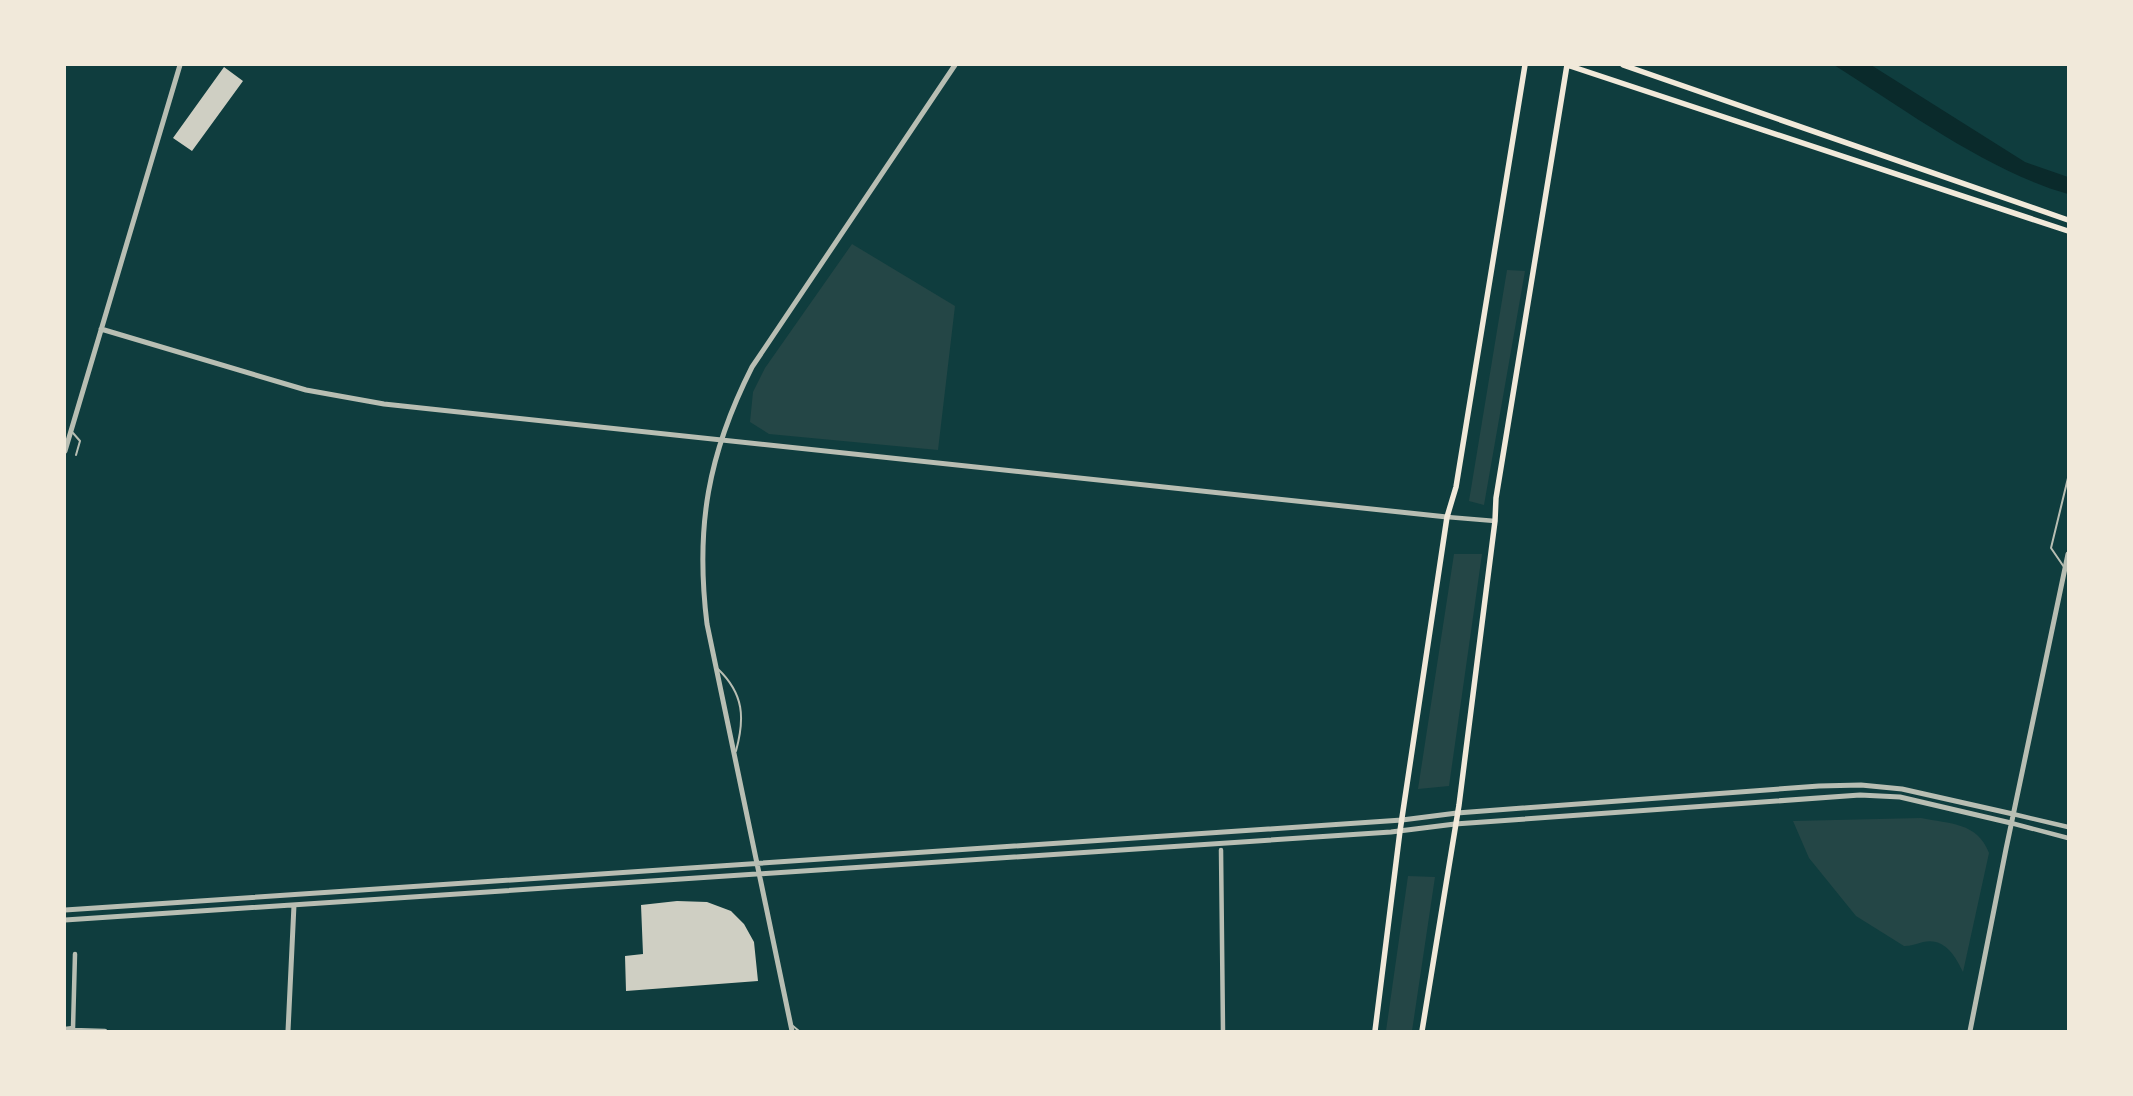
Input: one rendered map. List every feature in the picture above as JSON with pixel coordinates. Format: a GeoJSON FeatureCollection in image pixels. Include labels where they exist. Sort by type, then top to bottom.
{"type":"FeatureCollection","features":[{"type":"Feature","properties":{"kind":"main road"},"geometry":{"type":"LineString","coordinates":[[1375,1031],[1400,831],[1447,517],[1456,487],[1525,65]]}},
{"type":"Feature","properties":{"kind":"main road"},"geometry":{"type":"LineString","coordinates":[[1422,1031],[1457,813],[1496,521],[1496,498],[1567,65],[2068,231]]}},
{"type":"Feature","properties":{"kind":"main road"},"geometry":{"type":"LineString","coordinates":[[1622,65],[2068,220]]}},
{"type":"Feature","properties":{"kind":"street"},"geometry":{"type":"LineString","coordinates":[[65,451],[180,65]]}},
{"type":"Feature","properties":{"kind":"street"},"geometry":{"type":"LineString","coordinates":[[792,1031],[707,624],[701,579],[704,524],[720,441],[733,405],[770,340],[955,65]]}},
{"type":"Feature","properties":{"kind":"street"},"geometry":{"type":"LineString","coordinates":[[101,329],[275,381],[343,398],[720,441],[1496,521]]}},
{"type":"Feature","properties":{"kind":"street"},"geometry":{"type":"LineString","coordinates":[[1970,1031],[2011,823],[2068,554]]}},
{"type":"Feature","properties":{"kind":"street"},"geometry":{"type":"LineString","coordinates":[[65,910],[1402,820],[1457,813],[1786,788],[1861,785],[1902,789],[1940,796],[2068,827]]}},
{"type":"Feature","properties":{"kind":"street"},"geometry":{"type":"LineString","coordinates":[[65,920],[1400,831],[1455,824],[1860,795],[1909,799],[2068,838]]}},
{"type":"Feature","properties":{"kind":"street"},"geometry":{"type":"LineString","coordinates":[[1221,850],[1223,1031]]}},
{"type":"Feature","properties":{"kind":"street"},"geometry":{"type":"LineString","coordinates":[[288,1031],[294,894]]}},
{"type":"Feature","properties":{"kind":"street"},"geometry":{"type":"LineString","coordinates":[[73,1030],[75,954]]}},
{"type":"Feature","properties":{"kind":"street"},"geometry":{"type":"LineString","coordinates":[[65,1029],[105,1031]]}},
{"type":"Feature","properties":{"kind":"lane"},"geometry":{"type":"LineString","coordinates":[[71,430],[80,441],[76,455]]}},
{"type":"Feature","properties":{"kind":"lane"},"geometry":{"type":"LineString","coordinates":[[2064,568],[2052,548],[2068,478]]}},
{"type":"Feature","properties":{"kind":"lane"},"geometry":{"type":"LineString","coordinates":[[715,666],[731,681],[740,706],[742,716],[740,735],[734,756]]}},
{"type":"Feature","properties":{"kind":"lane"},"geometry":{"type":"LineString","coordinates":[[790,1023],[799,1031]]}},
{"type":"Feature","properties":{"kind":"shaded area"},"geometry":{"type":"Polygon","coordinates":[[[1834,65],[1871,65],[2025,162],[2068,177],[2068,194],[2008,171],[1978,155],[1834,65]]]}},
{"type":"Feature","properties":{"kind":"shaded area"},"geometry":{"type":"Polygon","coordinates":[[[852,244],[955,306],[938,450],[769,434],[750,422],[753,392],[765,368],[852,244]]]}},
{"type":"Feature","properties":{"kind":"shaded area"},"geometry":{"type":"Polygon","coordinates":[[[1507,270],[1525,271],[1484,505],[1469,501],[1507,270]]]}},
{"type":"Feature","properties":{"kind":"shaded area"},"geometry":{"type":"Polygon","coordinates":[[[1454,554],[1482,554],[1449,786],[1418,789],[1454,554]]]}},
{"type":"Feature","properties":{"kind":"shaded area"},"geometry":{"type":"Polygon","coordinates":[[[1921,818],[1961,826],[1970,830],[1984,843],[1989,853],[1963,972],[1956,959],[1943,945],[1930,941],[1904,946],[1856,916],[1809,858],[1793,821],[1921,818]]]}},
{"type":"Feature","properties":{"kind":"shaded area"},"geometry":{"type":"Polygon","coordinates":[[[1408,876],[1435,877],[1412,1031],[1386,1031],[1408,876]]]}},
{"type":"Feature","properties":{"kind":"building"},"geometry":{"type":"Polygon","coordinates":[[[224,67],[243,81],[192,151],[173,138],[224,67]]]}},
{"type":"Feature","properties":{"kind":"building"},"geometry":{"type":"Polygon","coordinates":[[[677,901],[707,902],[731,911],[744,924],[754,942],[758,981],[626,991],[625,956],[643,954],[641,905],[677,901]]]}}]}
